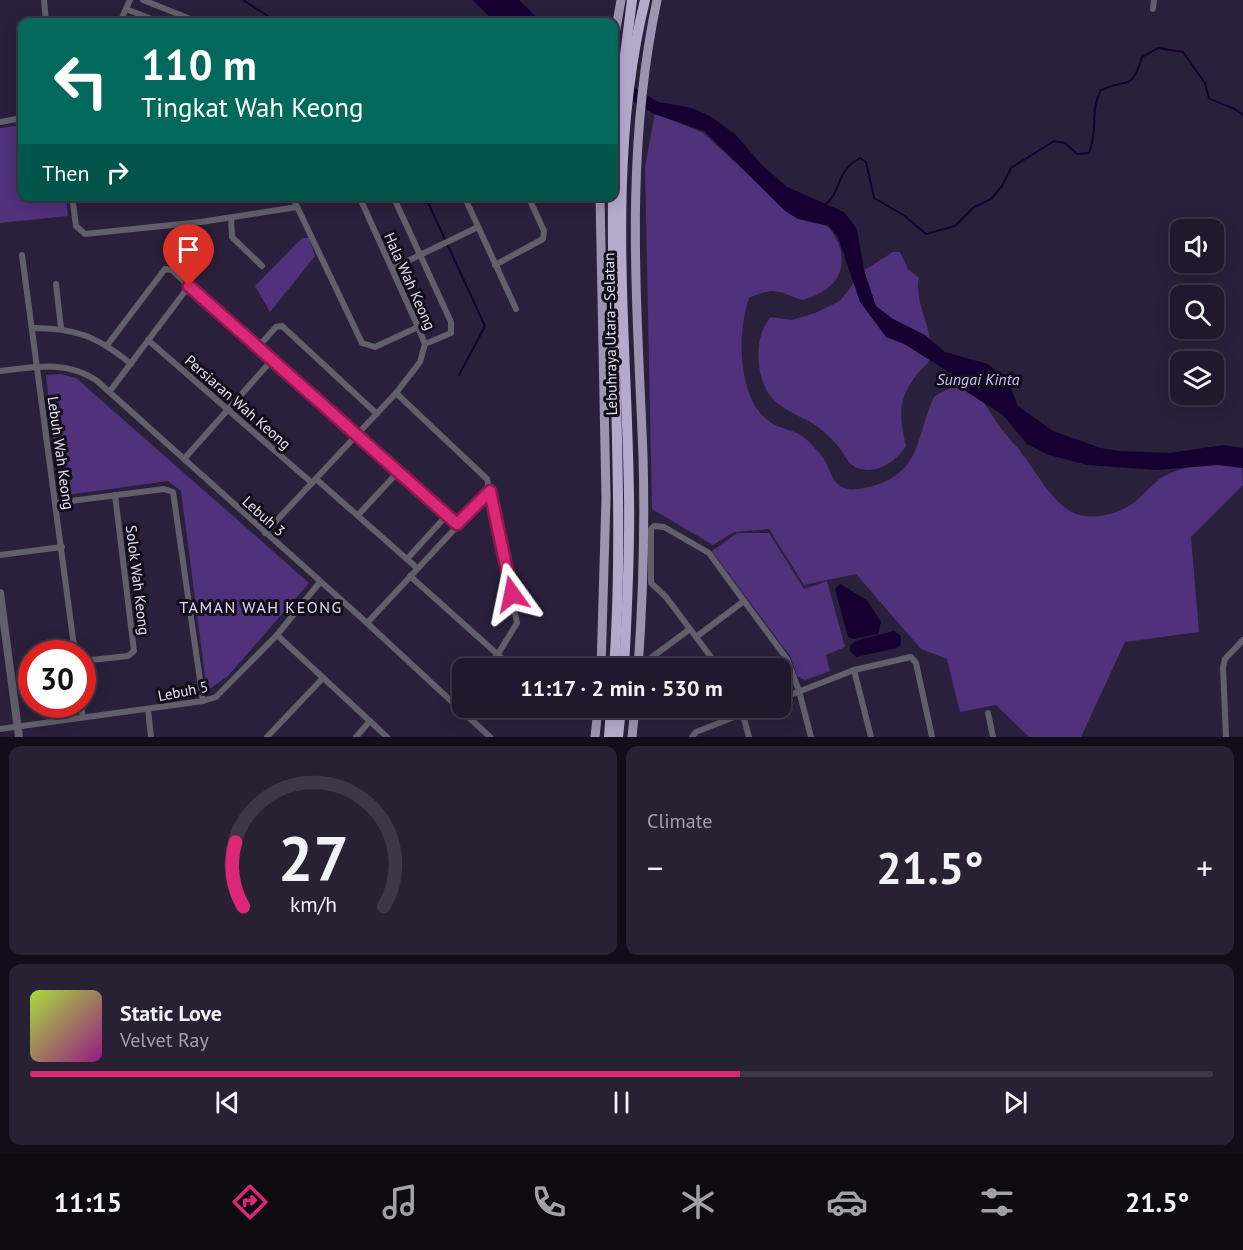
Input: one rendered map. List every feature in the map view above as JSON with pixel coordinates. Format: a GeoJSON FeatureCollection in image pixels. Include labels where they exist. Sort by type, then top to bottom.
{"type":"FeatureCollection","features":[{"type":"Feature","properties":{"kind":"highway","name":"Lebuhraya Utara–Selatan"},"geometry":{"type":"LineString","coordinates":[[618,152],[631,48],[632,0]]}},
{"type":"Feature","properties":{"kind":"highway","name":"Lebuhraya Utara–Selatan"},"geometry":{"type":"LineString","coordinates":[[631,48],[645,0]]}},
{"type":"Feature","properties":{"kind":"highway","name":"Lebuhraya Utara–Selatan"},"geometry":{"type":"LineString","coordinates":[[621,125],[629,498],[624,658]]}},
{"type":"Feature","properties":{"kind":"highway","name":"Lebuhraya Utara–Selatan"},"geometry":{"type":"LineString","coordinates":[[613,201],[620,495],[619,606],[615,658]]}},
{"type":"Feature","properties":{"kind":"highway"},"geometry":{"type":"LineString","coordinates":[[609,737],[611,718]]}},
{"type":"Feature","properties":{"kind":"highway"},"geometry":{"type":"LineString","coordinates":[[618,737],[620,718]]}},
{"type":"Feature","properties":{"kind":"main road"},"geometry":{"type":"LineString","coordinates":[[618,18],[621,0]]}},
{"type":"Feature","properties":{"kind":"main road"},"geometry":{"type":"LineString","coordinates":[[638,658],[644,523],[633,233],[638,127],[657,0]]}},
{"type":"Feature","properties":{"kind":"main road"},"geometry":{"type":"LineString","coordinates":[[600,201],[606,498],[601,658]]}},
{"type":"Feature","properties":{"kind":"main road"},"geometry":{"type":"LineString","coordinates":[[595,737],[597,718]]}},
{"type":"Feature","properties":{"kind":"main road"},"geometry":{"type":"LineString","coordinates":[[632,737],[634,718]]}},
{"type":"Feature","properties":{"kind":"street"},"geometry":{"type":"LineString","coordinates":[[44,0],[46,18]]}},
{"type":"Feature","properties":{"kind":"street"},"geometry":{"type":"LineString","coordinates":[[122,18],[130,0]]}},
{"type":"Feature","properties":{"kind":"street"},"geometry":{"type":"LineString","coordinates":[[143,0],[188,18]]}},
{"type":"Feature","properties":{"kind":"street"},"geometry":{"type":"LineString","coordinates":[[1153,9],[1154,0]]}},
{"type":"Feature","properties":{"kind":"street"},"geometry":{"type":"LineString","coordinates":[[126,9],[149,18]]}},
{"type":"Feature","properties":{"kind":"street"},"geometry":{"type":"LineString","coordinates":[[0,112],[1,122],[18,119]]}},
{"type":"Feature","properties":{"kind":"street"},"geometry":{"type":"LineString","coordinates":[[73,201],[76,226],[81,233],[231,218],[297,207]]}},
{"type":"Feature","properties":{"kind":"street"},"geometry":{"type":"LineString","coordinates":[[294,201],[362,343],[375,347],[418,327]]}},
{"type":"Feature","properties":{"kind":"street","name":"Hala Wah Keong"},"geometry":{"type":"LineString","coordinates":[[265,533],[377,414],[420,362],[425,344],[361,201]]}},
{"type":"Feature","properties":{"kind":"street"},"geometry":{"type":"LineString","coordinates":[[395,201],[452,328],[444,337],[425,344]]}},
{"type":"Feature","properties":{"kind":"street"},"geometry":{"type":"LineString","coordinates":[[466,201],[516,309]]}},
{"type":"Feature","properties":{"kind":"street"},"geometry":{"type":"LineString","coordinates":[[495,265],[543,239],[544,231],[530,201]]}},
{"type":"Feature","properties":{"kind":"street"},"geometry":{"type":"LineString","coordinates":[[231,218],[232,237],[262,266]]}},
{"type":"Feature","properties":{"kind":"street"},"geometry":{"type":"LineString","coordinates":[[393,268],[478,227]]}},
{"type":"Feature","properties":{"kind":"street","name":"Lebuh Wah Keong"},"geometry":{"type":"LineString","coordinates":[[22,255],[73,640]]}},
{"type":"Feature","properties":{"kind":"street"},"geometry":{"type":"LineString","coordinates":[[108,344],[165,269],[172,270],[271,361],[457,524]]}},
{"type":"Feature","properties":{"kind":"street"},"geometry":{"type":"LineString","coordinates":[[56,284],[61,328]]}},
{"type":"Feature","properties":{"kind":"street"},"geometry":{"type":"LineString","coordinates":[[110,391],[189,286]]}},
{"type":"Feature","properties":{"kind":"street"},"geometry":{"type":"LineString","coordinates":[[257,348],[276,327],[282,326],[377,414]]}},
{"type":"Feature","properties":{"kind":"street"},"geometry":{"type":"LineString","coordinates":[[32,328],[61,328],[80,332],[108,344],[131,364]]}},
{"type":"Feature","properties":{"kind":"street","name":"Persiaran Wah Keong"},"geometry":{"type":"LineString","coordinates":[[148,340],[314,481],[358,515],[417,568]]}},
{"type":"Feature","properties":{"kind":"street"},"geometry":{"type":"LineString","coordinates":[[184,459],[271,361]]}},
{"type":"Feature","properties":{"kind":"street","name":"Lebuh 3"},"geometry":{"type":"LineString","coordinates":[[0,371],[60,365],[82,371],[110,391],[265,533],[368,623],[452,702]]}},
{"type":"Feature","properties":{"kind":"street"},"geometry":{"type":"LineString","coordinates":[[396,393],[485,477],[490,491],[517,623],[495,658]]}},
{"type":"Feature","properties":{"kind":"street"},"geometry":{"type":"LineString","coordinates":[[358,515],[398,472]]}},
{"type":"Feature","properties":{"kind":"street"},"geometry":{"type":"LineString","coordinates":[[55,502],[164,489],[175,495],[203,701]]}},
{"type":"Feature","properties":{"kind":"street"},"geometry":{"type":"LineString","coordinates":[[368,623],[457,524],[490,491]]}},
{"type":"Feature","properties":{"kind":"street","name":"Solok Wah Keong"},"geometry":{"type":"LineString","coordinates":[[96,659],[128,656],[134,651],[115,495]]}},
{"type":"Feature","properties":{"kind":"street"},"geometry":{"type":"LineString","coordinates":[[407,559],[447,515]]}},
{"type":"Feature","properties":{"kind":"street"},"geometry":{"type":"LineString","coordinates":[[712,658],[666,597],[653,586],[651,529],[662,526],[709,553],[786,657],[799,691],[810,737]]}},
{"type":"Feature","properties":{"kind":"street"},"geometry":{"type":"LineString","coordinates":[[0,555],[62,547]]}},
{"type":"Feature","properties":{"kind":"street"},"geometry":{"type":"LineString","coordinates":[[410,576],[502,658]]}},
{"type":"Feature","properties":{"kind":"street","name":"Lebuh 5"},"geometry":{"type":"LineString","coordinates":[[96,715],[203,701],[224,690],[277,635],[320,582]]}},
{"type":"Feature","properties":{"kind":"street"},"geometry":{"type":"LineString","coordinates":[[0,593],[19,737]]}},
{"type":"Feature","properties":{"kind":"street"},"geometry":{"type":"LineString","coordinates":[[696,637],[744,601]]}},
{"type":"Feature","properties":{"kind":"street"},"geometry":{"type":"LineString","coordinates":[[651,658],[690,629]]}},
{"type":"Feature","properties":{"kind":"street"},"geometry":{"type":"LineString","coordinates":[[277,635],[387,737]]}},
{"type":"Feature","properties":{"kind":"street"},"geometry":{"type":"LineString","coordinates":[[1226,737],[1223,667],[1225,659],[1243,640]]}},
{"type":"Feature","properties":{"kind":"street"},"geometry":{"type":"LineString","coordinates":[[791,694],[854,670],[914,658],[932,737]]}},
{"type":"Feature","properties":{"kind":"street"},"geometry":{"type":"LineString","coordinates":[[854,670],[871,737]]}},
{"type":"Feature","properties":{"kind":"street"},"geometry":{"type":"LineString","coordinates":[[267,737],[322,678]]}},
{"type":"Feature","properties":{"kind":"street"},"geometry":{"type":"LineString","coordinates":[[148,709],[151,737]]}},
{"type":"Feature","properties":{"kind":"street"},"geometry":{"type":"LineString","coordinates":[[988,713],[993,737]]}},
{"type":"Feature","properties":{"kind":"street","name":"Lebuh 5"},"geometry":{"type":"LineString","coordinates":[[0,729],[76,718]]}},
{"type":"Feature","properties":{"kind":"street","name":"Lebuh 3"},"geometry":{"type":"LineString","coordinates":[[469,718],[490,737]]}},
{"type":"Feature","properties":{"kind":"street"},"geometry":{"type":"LineString","coordinates":[[692,737],[696,732],[727,718]]}},
{"type":"Feature","properties":{"kind":"street"},"geometry":{"type":"LineString","coordinates":[[744,718],[749,737]]}},
{"type":"Feature","properties":{"kind":"street"},"geometry":{"type":"LineString","coordinates":[[356,737],[370,722]]}},
{"type":"Feature","properties":{"kind":"shaded area"},"geometry":{"type":"Polygon","coordinates":[[[655,113],[703,133],[735,162],[828,226],[836,238],[841,250],[842,261],[835,281],[827,289],[802,300],[776,291],[749,298],[745,312],[742,347],[746,382],[759,412],[774,425],[799,434],[807,440],[825,461],[834,479],[842,487],[862,489],[889,480],[901,472],[915,450],[934,397],[960,386],[968,388],[978,396],[1050,493],[1070,511],[1084,516],[1106,515],[1121,510],[1137,500],[1161,478],[1184,468],[1223,463],[1242,465],[1243,485],[1191,537],[1199,632],[1125,642],[1081,737],[1029,737],[996,705],[960,712],[947,659],[921,649],[856,574],[804,585],[769,529],[734,532],[713,545],[652,509],[645,167],[655,113]]]}},
{"type":"Feature","properties":{"kind":"shaded area"},"geometry":{"type":"Polygon","coordinates":[[[18,126],[18,201],[66,201],[68,216],[0,223],[0,128],[18,126]]]}},
{"type":"Feature","properties":{"kind":"shaded area"},"geometry":{"type":"Polygon","coordinates":[[[302,238],[309,238],[315,256],[270,312],[255,286],[302,238]]]}},
{"type":"Feature","properties":{"kind":"shaded area"},"geometry":{"type":"Polygon","coordinates":[[[893,252],[900,252],[908,269],[919,278],[919,296],[930,335],[931,355],[928,363],[911,382],[903,400],[901,417],[906,446],[889,463],[867,470],[852,465],[836,444],[821,430],[774,400],[764,386],[761,376],[759,344],[765,324],[771,317],[792,320],[815,313],[840,301],[863,271],[893,252]]]}},
{"type":"Feature","properties":{"kind":"shaded area"},"geometry":{"type":"Polygon","coordinates":[[[61,374],[76,378],[309,583],[229,675],[207,691],[181,491],[168,481],[60,496],[46,375],[61,374]]]}},
{"type":"Feature","properties":{"kind":"shaded area"},"geometry":{"type":"Polygon","coordinates":[[[737,533],[769,533],[804,589],[827,581],[845,647],[826,655],[830,671],[805,680],[797,676],[790,656],[712,551],[737,533]]]}},
{"type":"Feature","properties":{"kind":"water"},"geometry":{"type":"Polygon","coordinates":[[[472,0],[519,0],[537,18],[491,18],[472,0]]]}},
{"type":"Feature","properties":{"kind":"water","name":"Sungai Kinta"},"geometry":{"type":"Polygon","coordinates":[[[618,77],[658,102],[692,108],[710,116],[735,134],[761,164],[787,187],[844,212],[857,229],[864,270],[876,306],[893,319],[925,335],[945,352],[988,364],[1008,381],[1018,406],[1053,431],[1101,448],[1119,451],[1170,453],[1223,445],[1243,448],[1243,468],[1218,465],[1157,470],[1087,465],[1046,454],[1027,444],[1003,415],[967,392],[952,374],[904,344],[886,337],[860,302],[838,237],[828,226],[798,219],[785,211],[704,131],[654,114],[618,92],[618,77]]]}},
{"type":"Feature","properties":{"kind":"water"},"geometry":{"type":"Polygon","coordinates":[[[840,584],[867,600],[881,622],[878,634],[854,639],[848,637],[835,589],[840,584]]]}},
{"type":"Feature","properties":{"kind":"water"},"geometry":{"type":"Polygon","coordinates":[[[894,631],[901,636],[901,645],[897,648],[856,657],[850,651],[850,646],[855,641],[894,631]]]}},
{"type":"Feature","properties":{"kind":"waterway"},"geometry":{"type":"LineString","coordinates":[[243,0],[271,18]]}},
{"type":"Feature","properties":{"kind":"waterway"},"geometry":{"type":"LineString","coordinates":[[825,205],[831,199],[846,170],[860,158],[866,162],[874,198],[905,216],[926,234],[955,226],[974,207],[991,199],[1002,186],[1011,168],[1054,141],[1065,143],[1077,154],[1089,153],[1092,144],[1095,106],[1101,90],[1131,80],[1135,76],[1142,57],[1158,48],[1183,52],[1205,83],[1209,98],[1243,115]]}},
{"type":"Feature","properties":{"kind":"waterway"},"geometry":{"type":"LineString","coordinates":[[427,201],[485,326],[459,375]]}},
{"type":"Feature","properties":{"kind":"district","name":"TAMAN WAH KEONG"},"geometry":{"type":"Point","coordinates":[261,607]}},
{"type":"Feature","properties":{"kind":"route"},"geometry":{"type":"LineString","coordinates":[[189,286],[457,524],[490,491],[512,594]]}}]}
